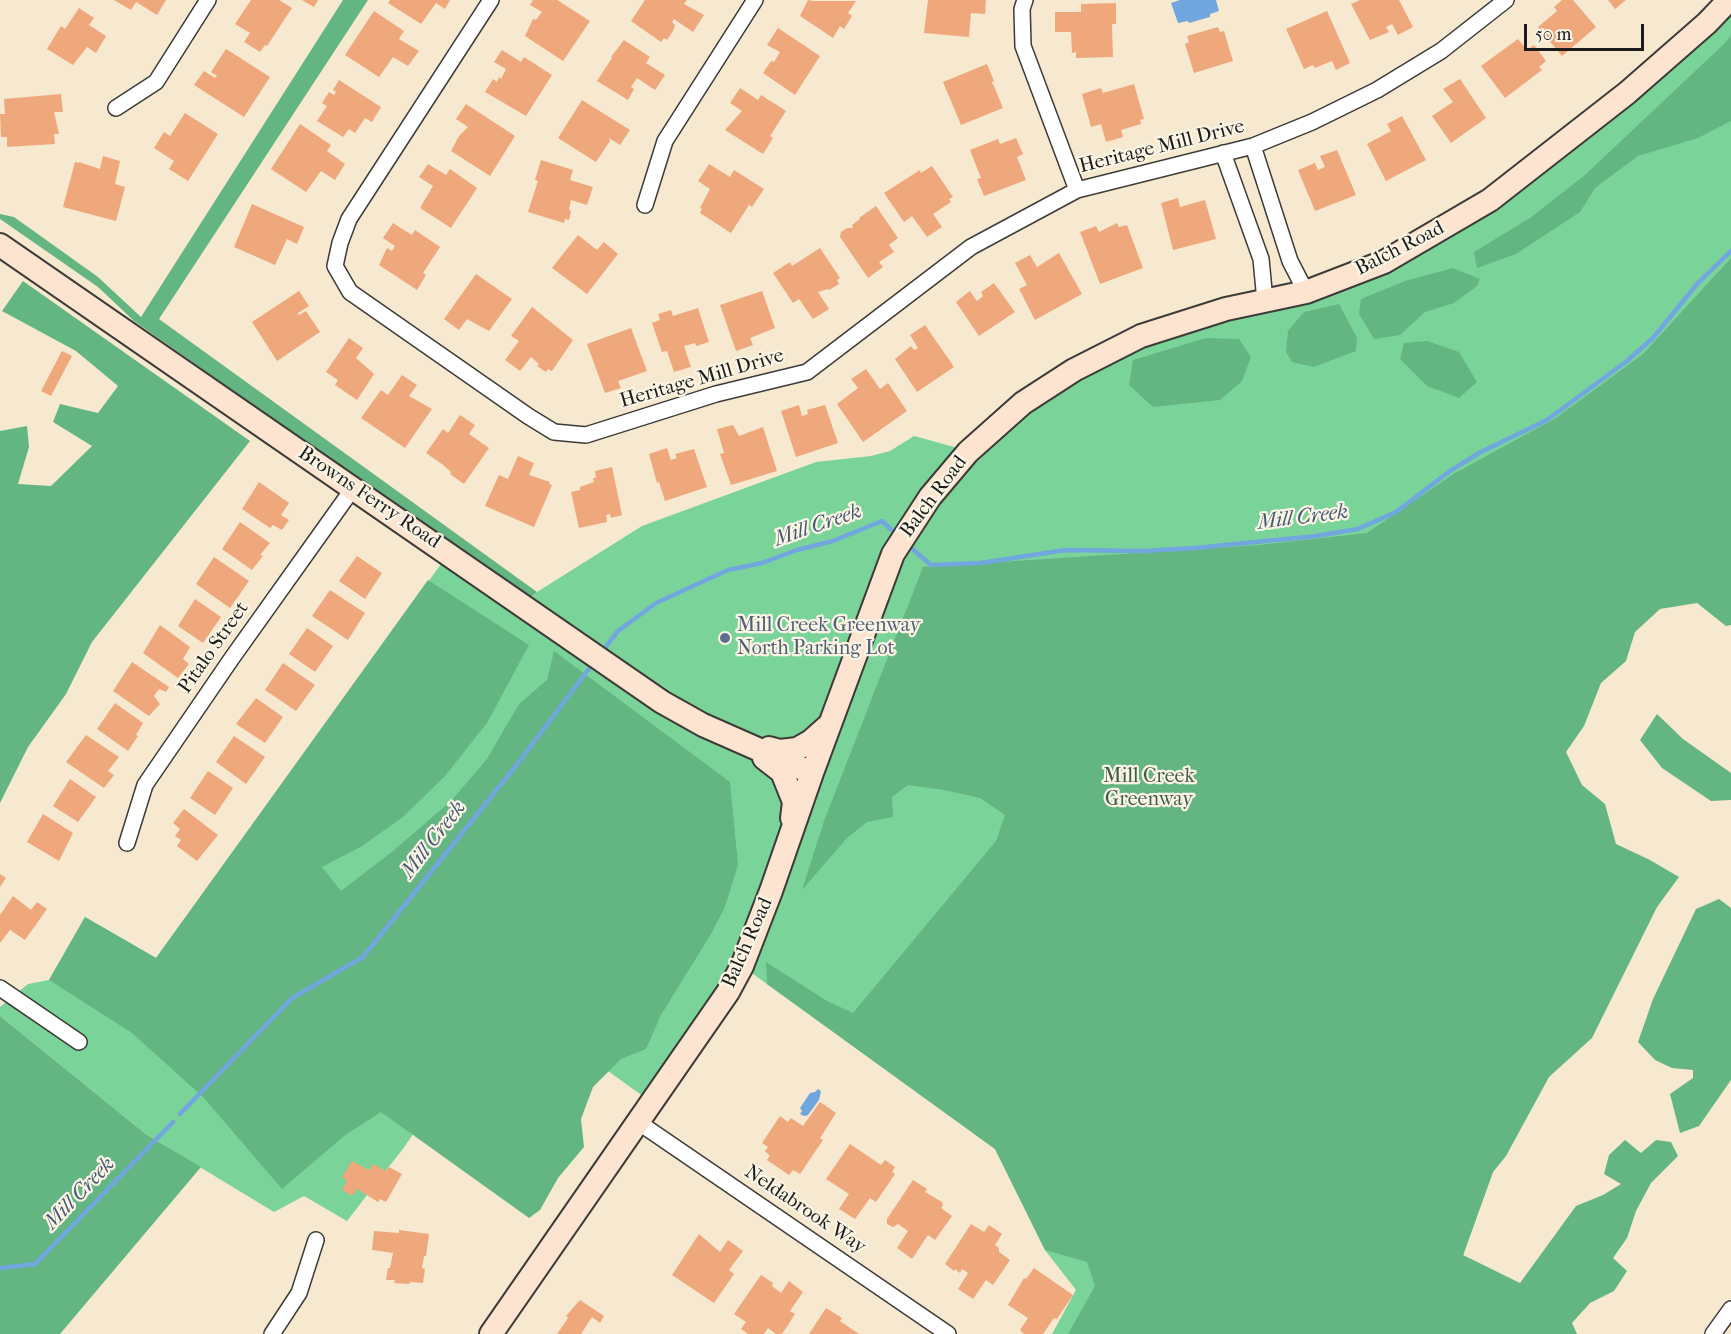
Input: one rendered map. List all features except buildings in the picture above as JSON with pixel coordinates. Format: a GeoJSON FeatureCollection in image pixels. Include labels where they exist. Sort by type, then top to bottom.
{"type":"FeatureCollection","features":[{"type":"Feature","properties":{"kind":"street"},"geometry":{"type":"LineString","coordinates":[[116,108],[156,82],[208,0]]}},
{"type":"Feature","properties":{"kind":"street","name":"Heritage Mill Drive"},"geometry":{"type":"LineString","coordinates":[[491,0],[349,219],[335,266],[350,292],[554,432],[586,435],[716,394],[807,372],[971,247],[1077,190],[1253,146],[1312,122],[1377,90],[1441,51],[1506,0]]}},
{"type":"Feature","properties":{"kind":"street"},"geometry":{"type":"LineString","coordinates":[[645,205],[665,141],[755,0]]}},
{"type":"Feature","properties":{"kind":"street"},"geometry":{"type":"LineString","coordinates":[[1025,0],[1022,9],[1023,46],[1077,190]]}},
{"type":"Feature","properties":{"kind":"street","name":"Balch Road"},"geometry":{"type":"LineString","coordinates":[[490,1334],[638,1122],[742,966],[893,554],[930,497],[969,452],[1023,403],[1074,370],[1141,336],[1226,309],[1306,292],[1384,262],[1490,200],[1627,93],[1707,23],[1729,0]]}},
{"type":"Feature","properties":{"kind":"street"},"geometry":{"type":"LineString","coordinates":[[1253,146],[1290,261],[1306,292]]}},
{"type":"Feature","properties":{"kind":"street"},"geometry":{"type":"LineString","coordinates":[[1223,153],[1261,259],[1265,301]]}},
{"type":"Feature","properties":{"kind":"street","name":"Browns Ferry Road"},"geometry":{"type":"LineString","coordinates":[[0,244],[662,702],[703,725],[812,773]]}},
{"type":"Feature","properties":{"kind":"street","name":"Pitalo Street"},"geometry":{"type":"LineString","coordinates":[[127,843],[145,785],[354,487]]}},
{"type":"Feature","properties":{"kind":"street","name":"Browns Ferry Road"},"geometry":{"type":"LineString","coordinates":[[744,742],[780,751],[798,749],[831,723]]}},
{"type":"Feature","properties":{"kind":"street","name":"Browns Ferry Road"},"geometry":{"type":"LineString","coordinates":[[744,742],[782,772],[794,802],[790,835]]}},
{"type":"Feature","properties":{"kind":"street"},"geometry":{"type":"LineString","coordinates":[[0,987],[79,1042]]}},
{"type":"Feature","properties":{"kind":"street","name":"Neldabrook Way"},"geometry":{"type":"LineString","coordinates":[[638,1122],[948,1334]]}},
{"type":"Feature","properties":{"kind":"street"},"geometry":{"type":"LineString","coordinates":[[272,1334],[299,1293],[316,1240]]}},
{"type":"Feature","properties":{"kind":"street"},"geometry":{"type":"LineString","coordinates":[[1713,1334],[1731,1309]]}},
{"type":"Feature","properties":{"kind":"green space"},"geometry":{"type":"Polygon","coordinates":[[[343,0],[368,0],[159,319],[537,592],[529,599],[134,321],[98,287],[0,219],[0,214],[14,217],[98,277],[141,317],[343,0]]]}},
{"type":"Feature","properties":{"kind":"green space","name":"Mill Creek Greenway"},"geometry":{"type":"Polygon","coordinates":[[[1731,0],[1731,523],[1682,523],[1531,772],[1499,1155],[1435,1334],[1052,1334],[1076,1290],[1045,1250],[995,1149],[742,966],[651,1102],[543,1024],[461,1062],[405,1146],[347,1221],[304,1196],[274,1212],[147,1135],[0,1016],[0,1007],[28,984],[49,980],[85,917],[156,958],[449,553],[524,605],[537,592],[642,526],[816,462],[871,456],[890,451],[914,436],[969,451],[1074,370],[1306,292],[1490,200],[1731,0]]]}},
{"type":"Feature","properties":{"kind":"green space"},"geometry":{"type":"Polygon","coordinates":[[[1731,35],[1731,121],[1698,138],[1638,156],[1595,188],[1580,212],[1516,254],[1477,268],[1474,252],[1530,218],[1585,175],[1731,35]]]}},
{"type":"Feature","properties":{"kind":"green space"},"geometry":{"type":"Polygon","coordinates":[[[1731,258],[1731,625],[1726,626],[1697,603],[1660,609],[1635,632],[1626,661],[1601,683],[1584,726],[1566,752],[1582,785],[1605,804],[1616,844],[1679,877],[1657,907],[1592,1038],[1549,1077],[1506,1156],[1493,1172],[1463,1255],[1520,1283],[1576,1206],[1603,1195],[1621,1184],[1604,1174],[1609,1155],[1625,1140],[1641,1153],[1656,1140],[1671,1142],[1678,1156],[1651,1183],[1636,1211],[1627,1238],[1613,1258],[1627,1271],[1614,1291],[1590,1303],[1572,1323],[1577,1334],[1068,1334],[1095,1286],[1087,1262],[1045,1250],[995,1149],[767,984],[766,962],[827,1001],[853,1013],[996,841],[1005,815],[980,798],[908,785],[892,797],[893,817],[867,822],[847,838],[802,890],[824,821],[923,567],[1259,545],[1367,533],[1455,473],[1556,418],[1643,354],[1731,258]]]}},
{"type":"Feature","properties":{"kind":"green space"},"geometry":{"type":"Polygon","coordinates":[[[1453,268],[1480,279],[1477,286],[1454,303],[1425,312],[1400,335],[1374,339],[1359,314],[1361,299],[1405,281],[1453,268]]]}},
{"type":"Feature","properties":{"kind":"green space"},"geometry":{"type":"Polygon","coordinates":[[[23,281],[250,441],[92,642],[66,694],[28,747],[0,803],[0,431],[27,426],[29,447],[18,484],[51,486],[92,446],[53,422],[60,404],[98,413],[118,386],[76,351],[2,311],[23,281]]]}},
{"type":"Feature","properties":{"kind":"green space"},"geometry":{"type":"Polygon","coordinates":[[[1339,304],[1357,338],[1356,351],[1314,367],[1292,362],[1286,352],[1288,331],[1304,312],[1339,304]]]}},
{"type":"Feature","properties":{"kind":"green space"},"geometry":{"type":"Polygon","coordinates":[[[1206,338],[1239,339],[1251,357],[1242,381],[1220,400],[1153,407],[1129,385],[1133,360],[1206,338]]]}},
{"type":"Feature","properties":{"kind":"green space"},"geometry":{"type":"Polygon","coordinates":[[[1427,341],[1459,352],[1477,382],[1459,398],[1427,386],[1400,359],[1404,343],[1427,341]]]}},
{"type":"Feature","properties":{"kind":"green space"},"geometry":{"type":"Polygon","coordinates":[[[428,580],[529,645],[487,723],[445,776],[403,817],[362,846],[322,867],[341,891],[393,851],[451,801],[487,759],[519,704],[547,680],[554,651],[730,782],[738,865],[725,907],[661,1015],[646,1049],[621,1059],[593,1087],[581,1119],[584,1147],[558,1178],[540,1210],[529,1218],[381,1112],[344,1136],[282,1189],[204,1098],[132,1033],[49,980],[85,917],[156,958],[428,580]]]}},
{"type":"Feature","properties":{"kind":"green space"},"geometry":{"type":"Polygon","coordinates":[[[1657,714],[1683,739],[1731,773],[1731,800],[1711,801],[1662,768],[1640,740],[1657,714]]]}},
{"type":"Feature","properties":{"kind":"green space"},"geometry":{"type":"Polygon","coordinates":[[[1719,899],[1731,908],[1731,1080],[1699,1126],[1680,1133],[1670,1094],[1693,1078],[1693,1070],[1672,1068],[1655,1060],[1638,1042],[1653,999],[1696,909],[1719,899]]]}},
{"type":"Feature","properties":{"kind":"green space"},"geometry":{"type":"Polygon","coordinates":[[[0,1016],[147,1135],[201,1167],[60,1334],[0,1334],[0,1016]]]}},
{"type":"Feature","properties":{"kind":"water"},"geometry":{"type":"Polygon","coordinates":[[[1180,0],[1216,0],[1219,11],[1210,14],[1210,17],[1189,23],[1188,21],[1178,23],[1171,3],[1180,0]]]}},
{"type":"Feature","properties":{"kind":"water"},"geometry":{"type":"Polygon","coordinates":[[[818,1089],[821,1091],[819,1100],[808,1115],[800,1114],[802,1111],[800,1108],[810,1093],[818,1089]]]}},
{"type":"Feature","properties":{"kind":"waterway","name":"Mill Creek"},"geometry":{"type":"LineString","coordinates":[[908,545],[931,565],[981,563],[1065,550],[1144,551],[1195,548],[1316,536],[1358,529],[1396,512],[1450,471],[1479,453],[1547,420],[1627,361],[1653,338],[1698,283],[1731,251]]}},
{"type":"Feature","properties":{"kind":"waterway","name":"Mill Creek"},"geometry":{"type":"LineString","coordinates":[[601,653],[618,631],[656,603],[728,570],[762,563],[797,550],[833,541],[882,521],[897,535]]}},
{"type":"Feature","properties":{"kind":"waterway","name":"Mill Creek"},"geometry":{"type":"LineString","coordinates":[[180,1114],[292,998],[363,957],[518,763],[594,662]]}},
{"type":"Feature","properties":{"kind":"waterway","name":"Mill Creek"},"geometry":{"type":"LineString","coordinates":[[0,1268],[35,1264],[173,1122]]}},
{"type":"Feature","properties":{"kind":"place","name":"Mill Creek Greenway North Parking Lot"},"geometry":{"type":"Point","coordinates":[725,638]}}]}
